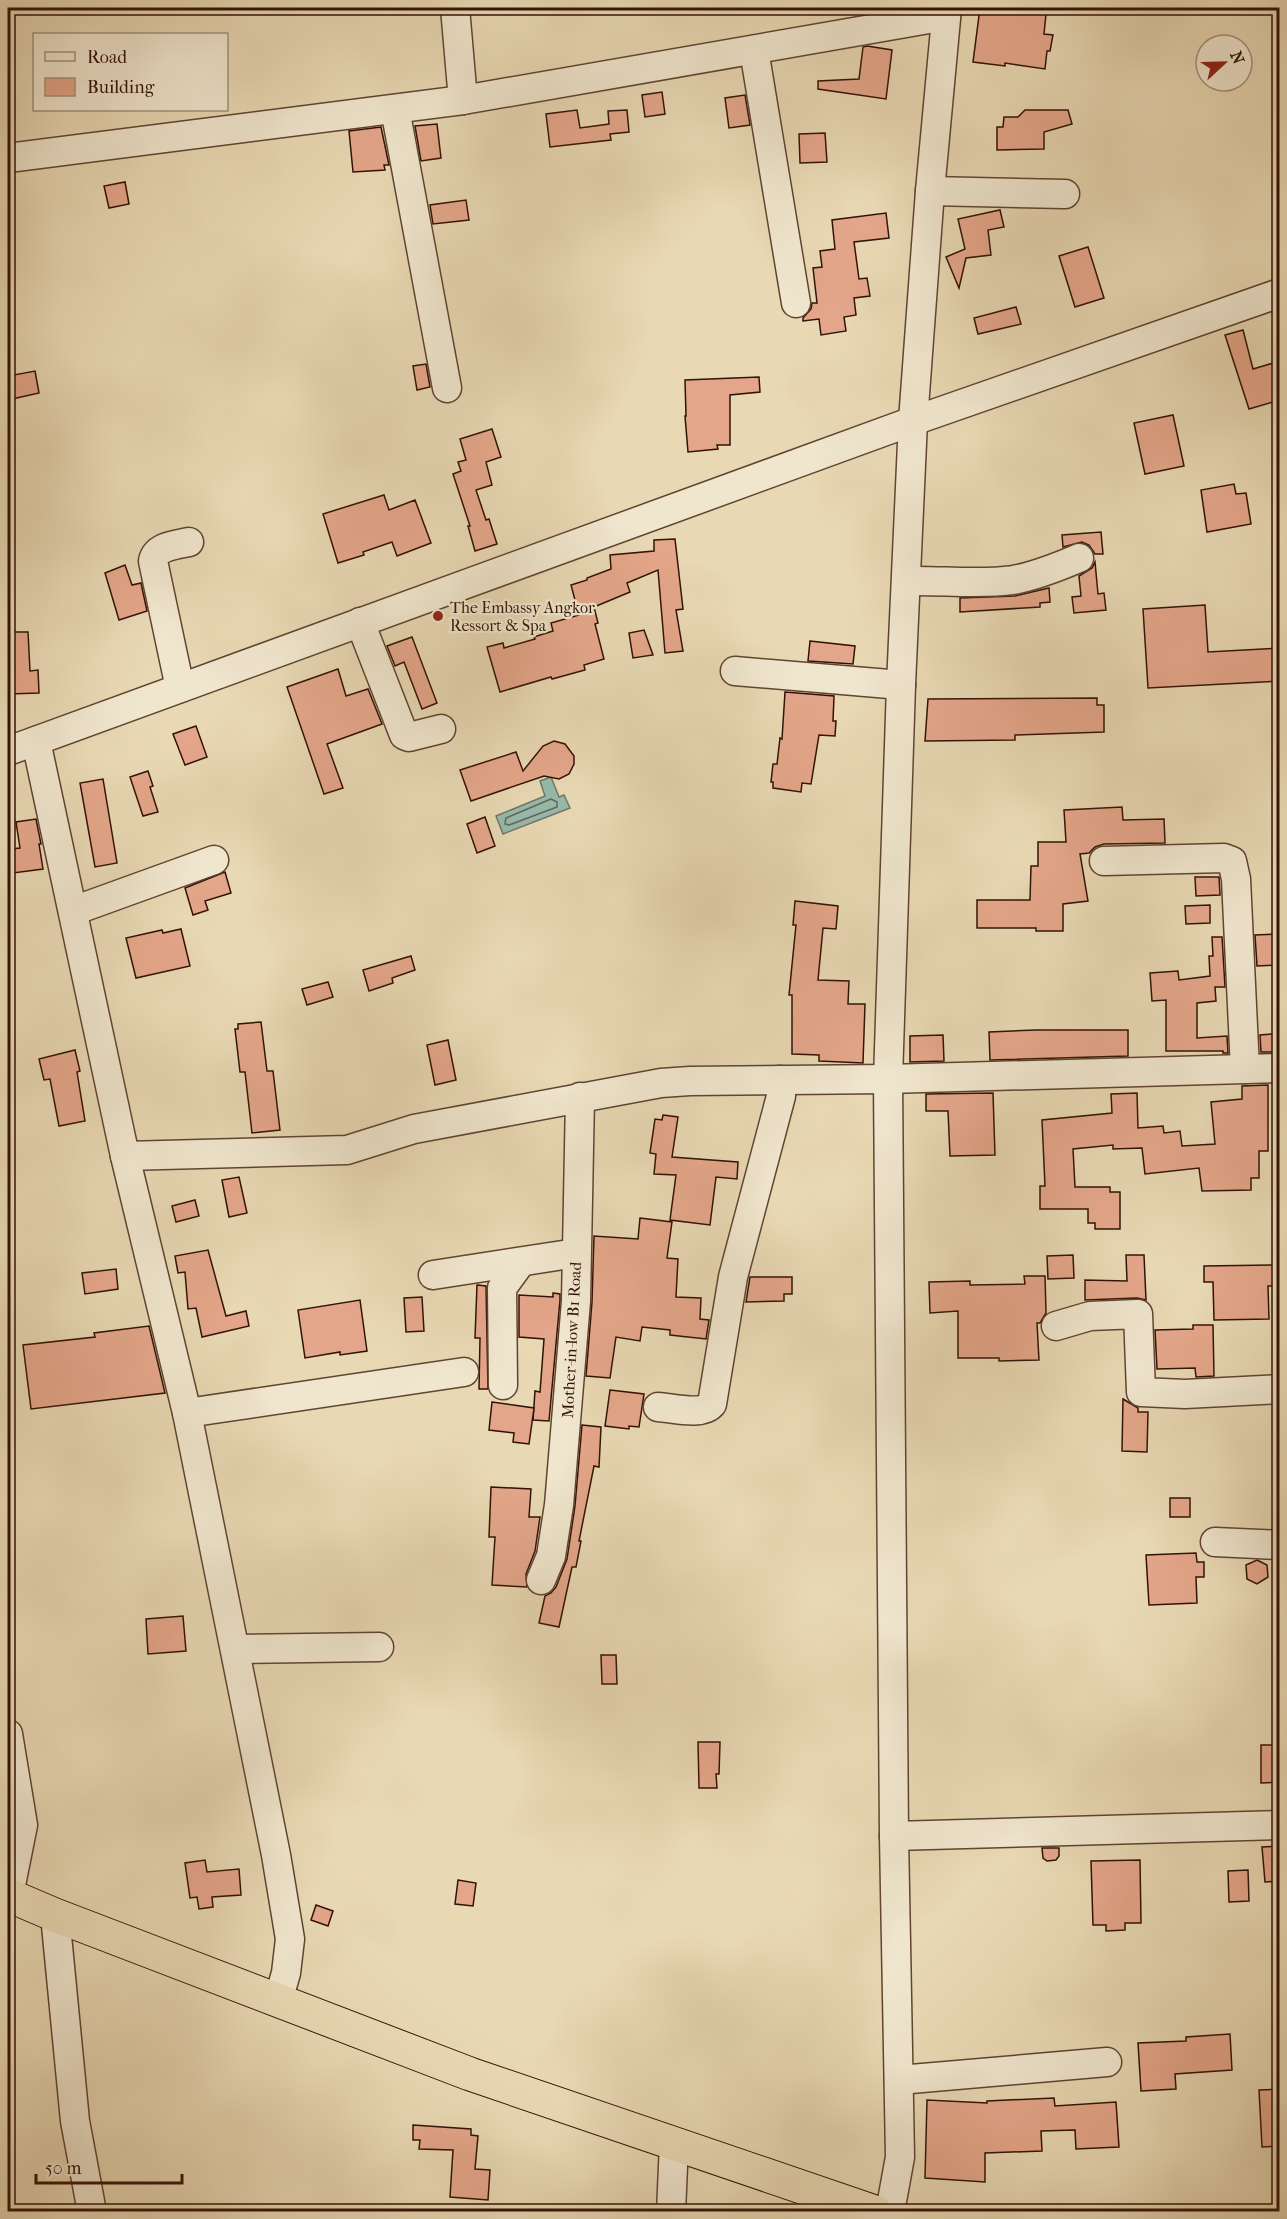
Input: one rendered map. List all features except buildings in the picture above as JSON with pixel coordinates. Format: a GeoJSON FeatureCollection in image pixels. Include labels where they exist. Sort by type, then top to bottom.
{"type":"FeatureCollection","features":[{"type":"Feature","properties":{"kind":"highway"},"geometry":{"type":"LineString","coordinates":[[8,1895],[278,2001],[470,2073],[875,2211]]}},
{"type":"Feature","properties":{"kind":"street"},"geometry":{"type":"LineString","coordinates":[[455,8],[463,100]]}},
{"type":"Feature","properties":{"kind":"street"},"geometry":{"type":"LineString","coordinates":[[8,158],[463,100],[754,50],[947,12],[930,191],[913,421],[901,686],[888,1079],[894,1836],[900,2157],[890,2211]]}},
{"type":"Feature","properties":{"kind":"street"},"geometry":{"type":"LineString","coordinates":[[754,50],[796,303]]}},
{"type":"Feature","properties":{"kind":"street"},"geometry":{"type":"LineString","coordinates":[[395,109],[447,388]]}},
{"type":"Feature","properties":{"kind":"street"},"geometry":{"type":"LineString","coordinates":[[930,191],[1065,194]]}},
{"type":"Feature","properties":{"kind":"street"},"geometry":{"type":"LineString","coordinates":[[8,751],[913,421],[1280,293]]}},
{"type":"Feature","properties":{"kind":"street"},"geometry":{"type":"LineString","coordinates":[[180,688],[153,561],[154,554],[159,550],[189,542]]}},
{"type":"Feature","properties":{"kind":"street"},"geometry":{"type":"LineString","coordinates":[[907,580],[961,582],[1012,580],[1032,576],[1079,558]]}},
{"type":"Feature","properties":{"kind":"street"},"geometry":{"type":"LineString","coordinates":[[360,622],[404,735],[409,737],[441,729]]}},
{"type":"Feature","properties":{"kind":"street"},"geometry":{"type":"LineString","coordinates":[[735,671],[901,686]]}},
{"type":"Feature","properties":{"kind":"street"},"geometry":{"type":"LineString","coordinates":[[36,741],[125,1156],[187,1413],[276,1855],[290,1939],[286,1973],[278,2001]]}},
{"type":"Feature","properties":{"kind":"street"},"geometry":{"type":"LineString","coordinates":[[1104,861],[1224,858],[1232,861],[1236,879],[1245,1069]]}},
{"type":"Feature","properties":{"kind":"street"},"geometry":{"type":"LineString","coordinates":[[73,911],[214,860]]}},
{"type":"Feature","properties":{"kind":"street"},"geometry":{"type":"LineString","coordinates":[[125,1156],[347,1150],[414,1129],[661,1083],[713,1079],[888,1079],[1280,1068]]}},
{"type":"Feature","properties":{"kind":"street"},"geometry":{"type":"LineString","coordinates":[[658,1407],[701,1410],[708,1409],[712,1404],[733,1277],[781,1096],[780,1080]]}},
{"type":"Feature","properties":{"kind":"street","name":"Mother-in-low B1 Road"},"geometry":{"type":"LineString","coordinates":[[541,1580],[551,1556],[559,1505],[576,1301],[580,1097]]}},
{"type":"Feature","properties":{"kind":"street"},"geometry":{"type":"LineString","coordinates":[[433,1275],[576,1253]]}},
{"type":"Feature","properties":{"kind":"street"},"geometry":{"type":"LineString","coordinates":[[502,1386],[502,1288],[521,1262]]}},
{"type":"Feature","properties":{"kind":"street"},"geometry":{"type":"LineString","coordinates":[[1056,1326],[1090,1316],[1138,1314],[1141,1392],[1185,1394],[1280,1389]]}},
{"type":"Feature","properties":{"kind":"street"},"geometry":{"type":"LineString","coordinates":[[187,1413],[464,1371]]}},
{"type":"Feature","properties":{"kind":"street"},"geometry":{"type":"LineString","coordinates":[[1215,1542],[1280,1545]]}},
{"type":"Feature","properties":{"kind":"street"},"geometry":{"type":"LineString","coordinates":[[235,1649],[379,1647]]}},
{"type":"Feature","properties":{"kind":"street"},"geometry":{"type":"LineString","coordinates":[[8,1734],[23,1825],[8,1895]]}},
{"type":"Feature","properties":{"kind":"street"},"geometry":{"type":"LineString","coordinates":[[894,1836],[1280,1825]]}},
{"type":"Feature","properties":{"kind":"street"},"geometry":{"type":"LineString","coordinates":[[55,1915],[75,2121],[92,2211]]}},
{"type":"Feature","properties":{"kind":"street"},"geometry":{"type":"LineString","coordinates":[[899,2080],[1107,2062]]}},
{"type":"Feature","properties":{"kind":"street"},"geometry":{"type":"LineString","coordinates":[[671,2211],[674,2143]]}},
{"type":"Feature","properties":{"kind":"water"},"geometry":{"type":"Polygon","coordinates":[[[551,777],[559,797],[564,795],[570,808],[503,834],[496,816],[545,796],[540,781],[551,777]]]}},
{"type":"Feature","properties":{"kind":"place","name":"The Embassy Angkor Ressort & Spa"},"geometry":{"type":"Point","coordinates":[438,616]}}]}
